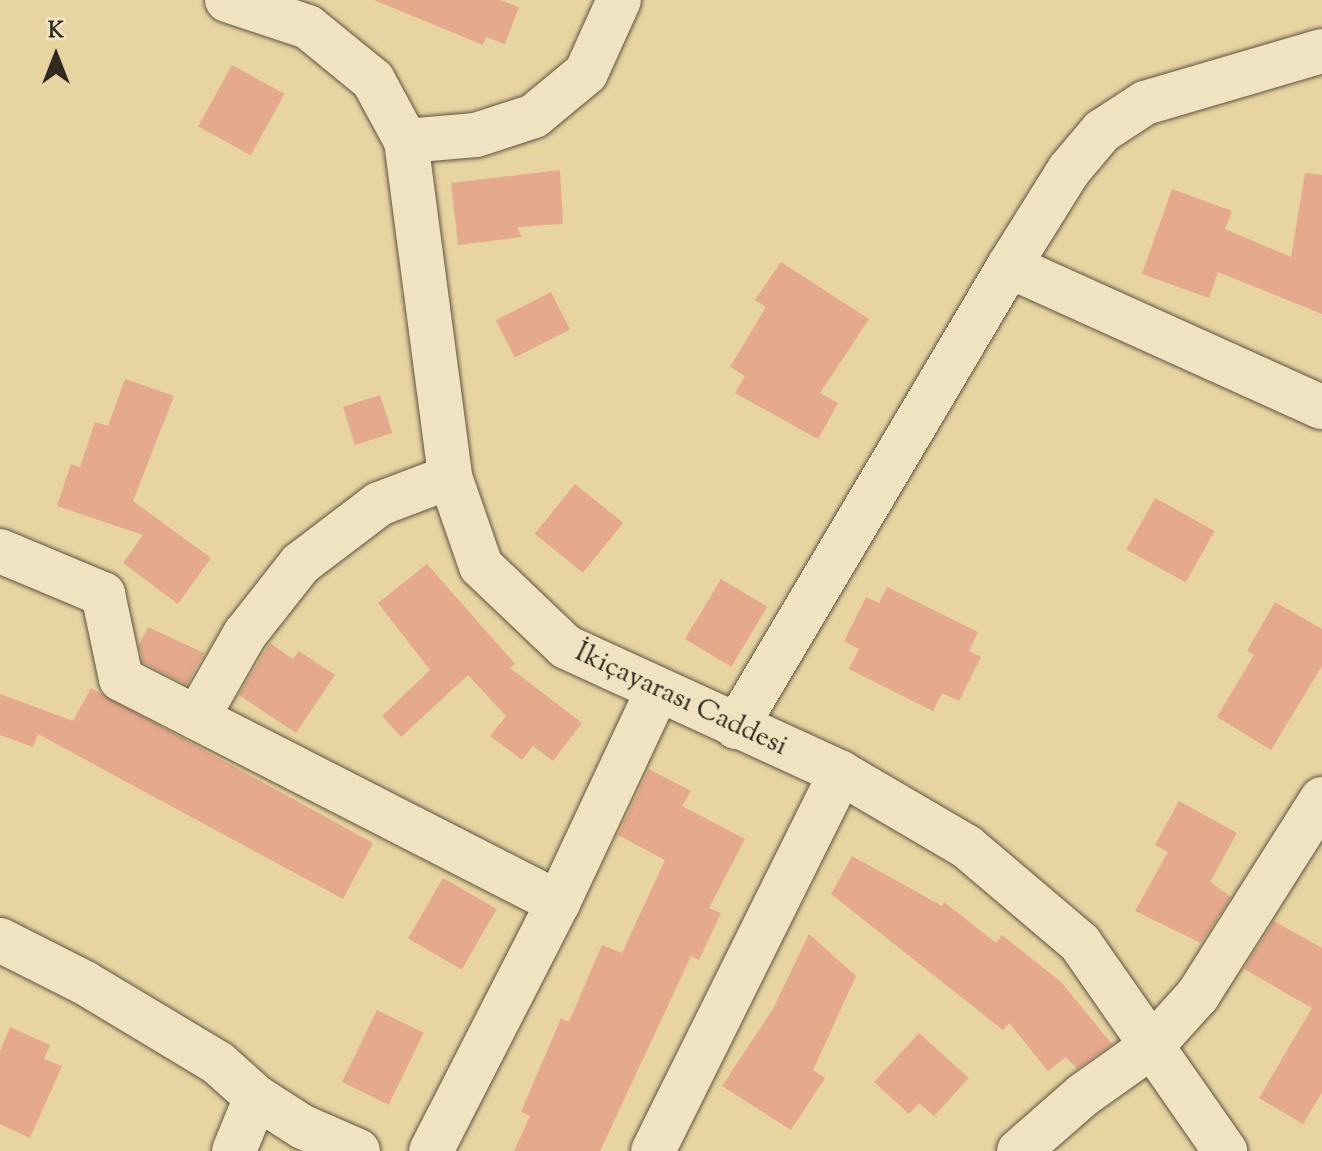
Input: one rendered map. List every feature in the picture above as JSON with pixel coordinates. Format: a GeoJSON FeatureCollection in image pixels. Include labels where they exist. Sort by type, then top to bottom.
{"type":"FeatureCollection","features":[{"type":"Feature","properties":{"kind":"street","name":"İkiçayarası Caddesi"},"geometry":{"type":"LineString","coordinates":[[227,0],[308,27],[373,80],[406,141],[450,477],[481,566],[566,647],[841,773],[967,847],[1080,943],[1225,1151]]}},
{"type":"Feature","properties":{"kind":"street"},"geometry":{"type":"LineString","coordinates":[[406,141],[476,135],[534,116],[586,73],[619,0]]}},
{"type":"Feature","properties":{"kind":"street"},"geometry":{"type":"LineString","coordinates":[[736,727],[1009,266],[1069,170],[1102,131],[1145,103],[1322,51]]}},
{"type":"Feature","properties":{"kind":"street"},"geometry":{"type":"LineString","coordinates":[[1009,266],[1322,407]]}},
{"type":"Feature","properties":{"kind":"street"},"geometry":{"type":"LineString","coordinates":[[197,718],[245,634],[300,564],[379,504],[450,477]]}},
{"type":"Feature","properties":{"kind":"street"},"geometry":{"type":"LineString","coordinates":[[0,551],[103,594],[121,679],[558,903]]}},
{"type":"Feature","properties":{"kind":"street"},"geometry":{"type":"LineString","coordinates":[[431,1151],[558,903],[658,690]]}},
{"type":"Feature","properties":{"kind":"street"},"geometry":{"type":"LineString","coordinates":[[653,1151],[841,773]]}},
{"type":"Feature","properties":{"kind":"street"},"geometry":{"type":"LineString","coordinates":[[1019,1151],[1083,1095],[1152,1046],[1198,995],[1322,799]]}},
{"type":"Feature","properties":{"kind":"street"},"geometry":{"type":"LineString","coordinates":[[0,940],[85,983],[218,1063],[256,1097],[303,1127],[358,1151]]}},
{"type":"Feature","properties":{"kind":"street"},"geometry":{"type":"LineString","coordinates":[[234,1151],[256,1097]]}},
{"type":"Feature","properties":{"kind":"building"},"geometry":{"type":"Polygon","coordinates":[[[374,0],[500,0],[519,7],[505,44],[486,37],[483,45],[374,0]]]}},
{"type":"Feature","properties":{"kind":"building"},"geometry":{"type":"Polygon","coordinates":[[[232,65],[284,94],[251,155],[198,126],[232,65]]]}},
{"type":"Feature","properties":{"kind":"building"},"geometry":{"type":"Polygon","coordinates":[[[560,170],[563,224],[517,227],[522,237],[458,245],[451,183],[560,170]]]}},
{"type":"Feature","properties":{"kind":"building"},"geometry":{"type":"Polygon","coordinates":[[[1305,173],[1322,175],[1322,314],[1218,272],[1209,298],[1142,274],[1172,189],[1232,211],[1225,229],[1291,257],[1305,173]]]}},
{"type":"Feature","properties":{"kind":"building"},"geometry":{"type":"Polygon","coordinates":[[[781,262],[869,319],[820,393],[838,403],[818,439],[735,393],[745,376],[730,367],[766,307],[755,300],[781,262]]]}},
{"type":"Feature","properties":{"kind":"building"},"geometry":{"type":"Polygon","coordinates":[[[551,292],[570,329],[515,358],[496,320],[551,292]]]}},
{"type":"Feature","properties":{"kind":"building"},"geometry":{"type":"Polygon","coordinates":[[[125,379],[174,396],[133,501],[211,558],[178,604],[123,563],[143,535],[57,506],[71,464],[80,467],[95,422],[108,426],[125,379]]]}},
{"type":"Feature","properties":{"kind":"building"},"geometry":{"type":"Polygon","coordinates":[[[380,395],[392,433],[355,445],[343,407],[380,395]]]}},
{"type":"Feature","properties":{"kind":"building"},"geometry":{"type":"Polygon","coordinates":[[[575,484],[623,523],[583,573],[535,534],[575,484]]]}},
{"type":"Feature","properties":{"kind":"building"},"geometry":{"type":"Polygon","coordinates":[[[1155,498],[1214,531],[1186,583],[1126,550],[1155,498]]]}},
{"type":"Feature","properties":{"kind":"building"},"geometry":{"type":"Polygon","coordinates":[[[427,564],[515,664],[510,668],[582,723],[553,761],[533,746],[522,760],[490,736],[506,716],[468,675],[401,737],[382,716],[430,670],[378,603],[427,564]]]}},
{"type":"Feature","properties":{"kind":"building"},"geometry":{"type":"Polygon","coordinates":[[[721,579],[767,607],[731,667],[685,639],[721,579]]]}},
{"type":"Feature","properties":{"kind":"building"},"geometry":{"type":"Polygon","coordinates":[[[887,587],[978,632],[969,651],[981,657],[959,701],[942,693],[933,711],[849,669],[859,649],[844,641],[866,597],[879,603],[887,587]]]}},
{"type":"Feature","properties":{"kind":"building"},"geometry":{"type":"Polygon","coordinates":[[[1275,602],[1322,629],[1322,666],[1271,750],[1217,717],[1254,655],[1247,651],[1275,602]]]}},
{"type":"Feature","properties":{"kind":"building"},"geometry":{"type":"Polygon","coordinates":[[[148,627],[204,653],[187,685],[143,662],[139,645],[148,627]]]}},
{"type":"Feature","properties":{"kind":"building"},"geometry":{"type":"Polygon","coordinates":[[[270,643],[293,659],[299,651],[335,675],[296,733],[239,695],[270,643]]]}},
{"type":"Feature","properties":{"kind":"building"},"geometry":{"type":"Polygon","coordinates":[[[91,688],[373,843],[343,899],[38,734],[33,747],[0,735],[0,694],[73,721],[91,688]]]}},
{"type":"Feature","properties":{"kind":"building"},"geometry":{"type":"Polygon","coordinates":[[[649,769],[691,791],[682,806],[745,839],[709,908],[721,913],[699,960],[691,956],[600,1151],[514,1151],[530,1116],[521,1112],[561,1018],[569,1022],[602,945],[622,953],[665,860],[618,835],[649,769]]]}},
{"type":"Feature","properties":{"kind":"building"},"geometry":{"type":"Polygon","coordinates":[[[1179,801],[1237,833],[1210,882],[1231,897],[1201,943],[1135,911],[1168,852],[1155,845],[1179,801]]]}},
{"type":"Feature","properties":{"kind":"building"},"geometry":{"type":"Polygon","coordinates":[[[852,856],[942,906],[944,902],[996,943],[1002,935],[1061,982],[1112,1044],[1077,1069],[1066,1057],[1048,1071],[1009,1023],[1003,1030],[831,894],[852,856]]]}},
{"type":"Feature","properties":{"kind":"building"},"geometry":{"type":"Polygon","coordinates":[[[443,878],[497,909],[462,970],[408,939],[443,878]]]}},
{"type":"Feature","properties":{"kind":"building"},"geometry":{"type":"Polygon","coordinates":[[[1274,921],[1322,948],[1322,1092],[1303,1124],[1259,1098],[1312,1008],[1244,969],[1274,921]]]}},
{"type":"Feature","properties":{"kind":"building"},"geometry":{"type":"Polygon","coordinates":[[[809,934],[856,976],[813,1070],[825,1078],[791,1130],[722,1086],[773,1009],[809,934]]]}},
{"type":"Feature","properties":{"kind":"building"},"geometry":{"type":"Polygon","coordinates":[[[377,1010],[424,1033],[389,1105],[342,1082],[377,1010]]]}},
{"type":"Feature","properties":{"kind":"building"},"geometry":{"type":"Polygon","coordinates":[[[10,1027],[50,1045],[44,1059],[62,1066],[30,1138],[0,1124],[0,1051],[10,1027]]]}},
{"type":"Feature","properties":{"kind":"building"},"geometry":{"type":"Polygon","coordinates":[[[919,1033],[969,1078],[934,1116],[919,1103],[909,1114],[874,1082],[919,1033]]]}}]}
